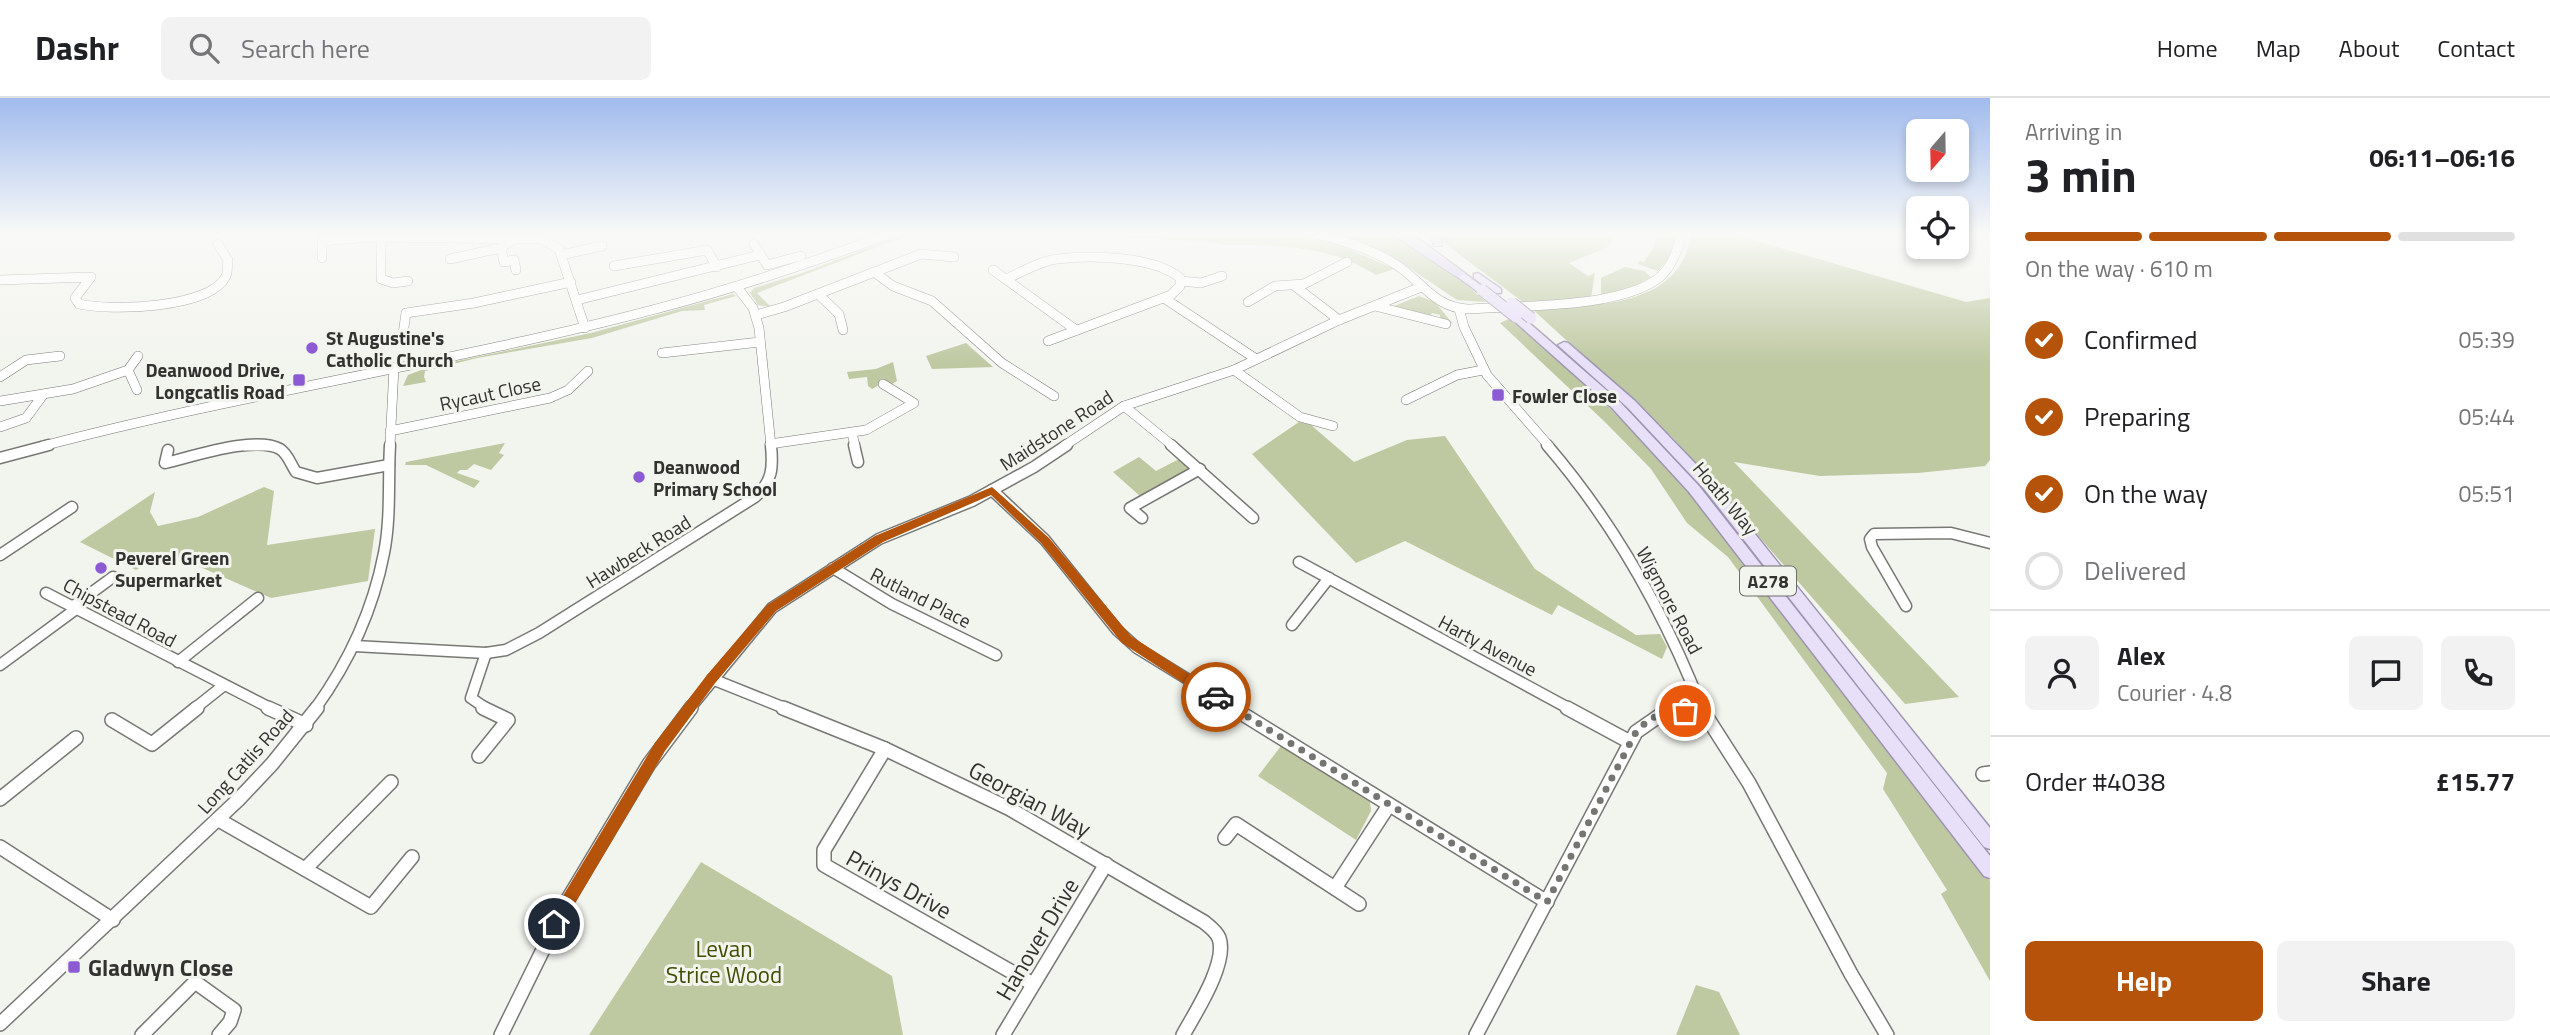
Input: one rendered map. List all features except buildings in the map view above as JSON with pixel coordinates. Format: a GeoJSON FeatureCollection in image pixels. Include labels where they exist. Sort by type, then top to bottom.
{"type":"FeatureCollection","features":[{"type":"Feature","properties":{"kind":"main road","name":"Hoath Way"},"geometry":{"type":"LineString","coordinates":[[1465,278],[1523,317],[1631,404],[1710,488],[1990,841]]}},
{"type":"Feature","properties":{"kind":"main road","name":"Hoath Way"},"geometry":{"type":"LineString","coordinates":[[1482,278],[1616,405],[1694,489],[1990,870]]}},
{"type":"Feature","properties":{"kind":"street"},"geometry":{"type":"LineString","coordinates":[[0,280],[69,278]]}},
{"type":"Feature","properties":{"kind":"street"},"geometry":{"type":"LineString","coordinates":[[90,278],[75,298],[83,305],[176,303],[202,295],[223,278]]}},
{"type":"Feature","properties":{"kind":"street"},"geometry":{"type":"LineString","coordinates":[[381,278],[393,283],[408,281]]}},
{"type":"Feature","properties":{"kind":"street"},"geometry":{"type":"LineString","coordinates":[[569,278],[585,328]]}},
{"type":"Feature","properties":{"kind":"street"},"geometry":{"type":"LineString","coordinates":[[577,300],[671,278]]}},
{"type":"Feature","properties":{"kind":"street"},"geometry":{"type":"LineString","coordinates":[[0,458],[178,412],[585,328],[766,278]]}},
{"type":"Feature","properties":{"kind":"street"},"geometry":{"type":"LineString","coordinates":[[756,314],[859,278]]}},
{"type":"Feature","properties":{"kind":"street"},"geometry":{"type":"LineString","coordinates":[[882,278],[899,289],[932,301],[1002,363],[1054,396]]}},
{"type":"Feature","properties":{"kind":"street"},"geometry":{"type":"LineString","coordinates":[[1009,278],[1006,279],[1076,330]]}},
{"type":"Feature","properties":{"kind":"street"},"geometry":{"type":"LineString","coordinates":[[1179,278],[1181,281],[1201,283],[1217,278]]}},
{"type":"Feature","properties":{"kind":"street"},"geometry":{"type":"LineString","coordinates":[[1296,287],[1315,278]]}},
{"type":"Feature","properties":{"kind":"street"},"geometry":{"type":"LineString","coordinates":[[1412,278],[1428,295],[1459,309],[1489,305],[1581,302],[1630,294],[1657,278]]}},
{"type":"Feature","properties":{"kind":"street"},"geometry":{"type":"LineString","coordinates":[[1048,341],[1164,298],[1178,290],[1181,281]]}},
{"type":"Feature","properties":{"kind":"street"},"geometry":{"type":"LineString","coordinates":[[403,334],[406,313],[474,303],[570,282]]}},
{"type":"Feature","properties":{"kind":"street"},"geometry":{"type":"LineString","coordinates":[[1248,302],[1278,285],[1296,287],[1339,320]]}},
{"type":"Feature","properties":{"kind":"street","name":"Hawbeck Road"},"geometry":{"type":"LineString","coordinates":[[354,646],[486,653],[506,650],[539,634],[765,489],[771,479],[770,444],[760,342],[756,314],[737,287]]}},
{"type":"Feature","properties":{"kind":"street","name":"Maidstone Road"},"geometry":{"type":"LineString","coordinates":[[501,1035],[568,899],[649,764],[712,678],[772,608],[879,539],[992,490],[1055,455],[1124,405],[1234,370],[1339,320],[1421,287]]}},
{"type":"Feature","properties":{"kind":"street"},"geometry":{"type":"LineString","coordinates":[[818,294],[838,312],[842,318],[843,330]]}},
{"type":"Feature","properties":{"kind":"street"},"geometry":{"type":"LineString","coordinates":[[1164,298],[1256,359]]}},
{"type":"Feature","properties":{"kind":"street"},"geometry":{"type":"LineString","coordinates":[[1375,306],[1435,318],[1446,324]]}},
{"type":"Feature","properties":{"kind":"street","name":"Wigmore Road"},"geometry":{"type":"LineString","coordinates":[[1459,309],[1483,370],[1574,477],[1616,535],[1681,656],[1702,710],[1749,783],[1851,974],[1887,1035]]}},
{"type":"Feature","properties":{"kind":"street"},"geometry":{"type":"LineString","coordinates":[[662,354],[760,342]]}},
{"type":"Feature","properties":{"kind":"street"},"geometry":{"type":"LineString","coordinates":[[0,377],[26,360],[60,356]]}},
{"type":"Feature","properties":{"kind":"street"},"geometry":{"type":"LineString","coordinates":[[0,401],[85,386],[128,370],[138,356]]}},
{"type":"Feature","properties":{"kind":"street","name":"Long Catlis Road"},"geometry":{"type":"LineString","coordinates":[[0,1024],[219,820],[272,766],[306,725],[354,646],[373,601],[385,550],[394,367]]}},
{"type":"Feature","properties":{"kind":"street"},"geometry":{"type":"LineString","coordinates":[[128,370],[137,390]]}},
{"type":"Feature","properties":{"kind":"street"},"geometry":{"type":"LineString","coordinates":[[1234,370],[1300,417],[1333,426]]}},
{"type":"Feature","properties":{"kind":"street"},"geometry":{"type":"LineString","coordinates":[[1406,400],[1457,375],[1483,370]]}},
{"type":"Feature","properties":{"kind":"street","name":"Rycaut Close"},"geometry":{"type":"LineString","coordinates":[[390,431],[550,398],[568,390],[588,371]]}},
{"type":"Feature","properties":{"kind":"street"},"geometry":{"type":"LineString","coordinates":[[770,444],[852,433],[873,427],[914,403],[883,384]]}},
{"type":"Feature","properties":{"kind":"street"},"geometry":{"type":"LineString","coordinates":[[0,427],[26,418],[34,411],[43,395]]}},
{"type":"Feature","properties":{"kind":"street"},"geometry":{"type":"LineString","coordinates":[[1124,405],[1253,518]]}},
{"type":"Feature","properties":{"kind":"street"},"geometry":{"type":"LineString","coordinates":[[852,433],[858,462]]}},
{"type":"Feature","properties":{"kind":"street"},"geometry":{"type":"LineString","coordinates":[[168,450],[164,463],[254,446],[272,446],[287,454],[296,472],[317,478],[389,465]]}},
{"type":"Feature","properties":{"kind":"street"},"geometry":{"type":"LineString","coordinates":[[1142,518],[1130,508],[1200,469]]}},
{"type":"Feature","properties":{"kind":"street"},"geometry":{"type":"LineString","coordinates":[[992,490],[1045,540],[1117,630],[1132,644],[1547,902]]}},
{"type":"Feature","properties":{"kind":"street"},"geometry":{"type":"LineString","coordinates":[[0,555],[72,507]]}},
{"type":"Feature","properties":{"kind":"street"},"geometry":{"type":"LineString","coordinates":[[1906,606],[1872,547],[1870,539],[1874,534],[1951,533],[1990,543]]}},
{"type":"Feature","properties":{"kind":"street","name":"Harty Avenue"},"geometry":{"type":"LineString","coordinates":[[1298,562],[1630,742]]}},
{"type":"Feature","properties":{"kind":"street","name":"Rutland Place"},"geometry":{"type":"LineString","coordinates":[[833,568],[881,601],[922,617],[996,655]]}},
{"type":"Feature","properties":{"kind":"street"},"geometry":{"type":"LineString","coordinates":[[0,665],[113,577]]}},
{"type":"Feature","properties":{"kind":"street"},"geometry":{"type":"LineString","coordinates":[[1292,625],[1329,579]]}},
{"type":"Feature","properties":{"kind":"street","name":"Chipstead Road"},"geometry":{"type":"LineString","coordinates":[[46,593],[223,686],[306,725]]}},
{"type":"Feature","properties":{"kind":"street","name":"Chipstead Road"},"geometry":{"type":"LineString","coordinates":[[178,662],[258,598]]}},
{"type":"Feature","properties":{"kind":"street"},"geometry":{"type":"LineString","coordinates":[[480,756],[508,720],[476,704],[471,698],[486,653]]}},
{"type":"Feature","properties":{"kind":"street","name":"Georgian Way"},"geometry":{"type":"LineString","coordinates":[[712,678],[885,749],[1010,809],[1204,922],[1217,933],[1221,945],[1218,963],[1183,1035]]}},
{"type":"Feature","properties":{"kind":"street"},"geometry":{"type":"LineString","coordinates":[[112,720],[152,744],[223,686]]}},
{"type":"Feature","properties":{"kind":"street"},"geometry":{"type":"LineString","coordinates":[[1476,1035],[1630,742],[1646,721],[1658,714],[1702,710]]}},
{"type":"Feature","properties":{"kind":"street"},"geometry":{"type":"LineString","coordinates":[[0,799],[75,738]]}},
{"type":"Feature","properties":{"kind":"street","name":"Prinys Drive"},"geometry":{"type":"LineString","coordinates":[[885,749],[824,850],[824,865],[1033,984]]}},
{"type":"Feature","properties":{"kind":"street"},"geometry":{"type":"LineString","coordinates":[[305,869],[391,782]]}},
{"type":"Feature","properties":{"kind":"street"},"geometry":{"type":"LineString","coordinates":[[1335,888],[1389,805]]}},
{"type":"Feature","properties":{"kind":"street"},"geometry":{"type":"LineString","coordinates":[[219,820],[371,906],[412,857]]}},
{"type":"Feature","properties":{"kind":"street"},"geometry":{"type":"LineString","coordinates":[[1225,838],[1236,824],[1359,905]]}},
{"type":"Feature","properties":{"kind":"street"},"geometry":{"type":"LineString","coordinates":[[0,847],[113,920]]}},
{"type":"Feature","properties":{"kind":"street","name":"Hanover Drive"},"geometry":{"type":"LineString","coordinates":[[1003,1035],[1106,864]]}},
{"type":"Feature","properties":{"kind":"street"},"geometry":{"type":"LineString","coordinates":[[142,1035],[195,982],[234,1010],[230,1022],[219,1035]]}},
{"type":"Feature","properties":{"kind":"green space"},"geometry":{"type":"Polygon","coordinates":[[[787,278],[797,278],[757,293],[771,307],[758,305],[750,293],[754,288],[787,278]]]}},
{"type":"Feature","properties":{"kind":"green space"},"geometry":{"type":"Polygon","coordinates":[[[1424,278],[1458,278],[1486,302],[1457,300],[1424,278]]]}},
{"type":"Feature","properties":{"kind":"green space"},"geometry":{"type":"Polygon","coordinates":[[[1490,278],[1594,278],[1591,298],[1523,302],[1490,278]]]}},
{"type":"Feature","properties":{"kind":"green space"},"geometry":{"type":"Polygon","coordinates":[[[1601,278],[1650,278],[1628,290],[1601,297],[1601,278]]]}},
{"type":"Feature","properties":{"kind":"green space"},"geometry":{"type":"Polygon","coordinates":[[[1669,278],[1883,278],[1966,302],[1990,298],[1990,460],[1985,466],[1918,473],[1820,476],[1734,462],[1959,697],[1905,704],[1673,438],[1530,307],[1604,304],[1629,299],[1651,290],[1669,278]]]}},
{"type":"Feature","properties":{"kind":"green space"},"geometry":{"type":"Polygon","coordinates":[[[733,294],[736,296],[704,305],[705,310],[682,311],[592,338],[477,358],[425,371],[426,382],[403,386],[408,375],[429,367],[591,333],[733,294]]]}},
{"type":"Feature","properties":{"kind":"green space"},"geometry":{"type":"Polygon","coordinates":[[[1419,296],[1435,302],[1453,324],[1440,319],[1440,315],[1432,313],[1430,316],[1394,306],[1419,296]]]}},
{"type":"Feature","properties":{"kind":"green space"},"geometry":{"type":"Polygon","coordinates":[[[1511,318],[1603,402],[1689,492],[1990,881],[1990,981],[1941,894],[1947,890],[1883,789],[1887,773],[1728,557],[1687,523],[1651,469],[1500,323],[1511,318]]]}},
{"type":"Feature","properties":{"kind":"green space"},"geometry":{"type":"Polygon","coordinates":[[[966,343],[993,367],[932,369],[926,356],[966,343]]]}},
{"type":"Feature","properties":{"kind":"green space"},"geometry":{"type":"Polygon","coordinates":[[[893,362],[897,381],[892,384],[886,381],[872,389],[868,386],[867,377],[849,379],[847,372],[876,369],[893,362]]]}},
{"type":"Feature","properties":{"kind":"green space"},"geometry":{"type":"Polygon","coordinates":[[[1299,422],[1311,425],[1354,462],[1407,440],[1445,436],[1535,569],[1636,635],[1660,634],[1667,647],[1662,659],[1558,605],[1552,615],[1405,541],[1356,563],[1252,454],[1299,422]]]}},
{"type":"Feature","properties":{"kind":"green space"},"geometry":{"type":"Polygon","coordinates":[[[505,443],[499,453],[504,455],[491,470],[474,464],[457,473],[480,481],[474,488],[426,465],[405,465],[406,462],[505,443]]]}},
{"type":"Feature","properties":{"kind":"green space"},"geometry":{"type":"Polygon","coordinates":[[[1139,457],[1156,471],[1181,458],[1190,469],[1140,496],[1113,472],[1139,457]]]}},
{"type":"Feature","properties":{"kind":"green space"},"geometry":{"type":"Polygon","coordinates":[[[264,487],[274,491],[267,545],[375,529],[368,581],[271,598],[166,552],[136,570],[80,542],[155,492],[150,512],[158,526],[198,517],[264,487]]]}},
{"type":"Feature","properties":{"kind":"green space"},"geometry":{"type":"Polygon","coordinates":[[[1281,746],[1370,802],[1371,811],[1356,840],[1258,776],[1281,746]]]}},
{"type":"Feature","properties":{"kind":"green space","name":"Levan Strice Wood"},"geometry":{"type":"Polygon","coordinates":[[[701,862],[892,976],[903,1035],[589,1035],[701,862]]]}},
{"type":"Feature","properties":{"kind":"green space"},"geometry":{"type":"Polygon","coordinates":[[[1696,985],[1719,992],[1740,1035],[1676,1035],[1696,985]]]}},
{"type":"Feature","properties":{"kind":"way so far"},"geometry":{"type":"LineString","coordinates":[[1216,697],[1547,902],[1636,732],[1646,721],[1658,714],[1685,711]]}},
{"type":"Feature","properties":{"kind":"place","name":"St Augustine's Catholic Church"},"geometry":{"type":"Point","coordinates":[312,348]}},
{"type":"Feature","properties":{"kind":"place","name":"Deanwood Drive, Longcatlis Road"},"geometry":{"type":"Point","coordinates":[299,380]}},
{"type":"Feature","properties":{"kind":"place","name":"Fowler Close"},"geometry":{"type":"Point","coordinates":[1498,395]}},
{"type":"Feature","properties":{"kind":"place","name":"Deanwood Primary School"},"geometry":{"type":"Point","coordinates":[639,477]}},
{"type":"Feature","properties":{"kind":"place","name":"Peverel Green Supermarket"},"geometry":{"type":"Point","coordinates":[101,568]}},
{"type":"Feature","properties":{"kind":"place","name":"Gladwyn Close"},"geometry":{"type":"Point","coordinates":[74,967]}},
{"type":"Feature","properties":{"kind":"route"},"geometry":{"type":"LineString","coordinates":[[554,924],[670,732],[751,630],[772,608],[862,548],[992,490],[1045,540],[1126,639],[1150,657],[1216,697]]}}]}
